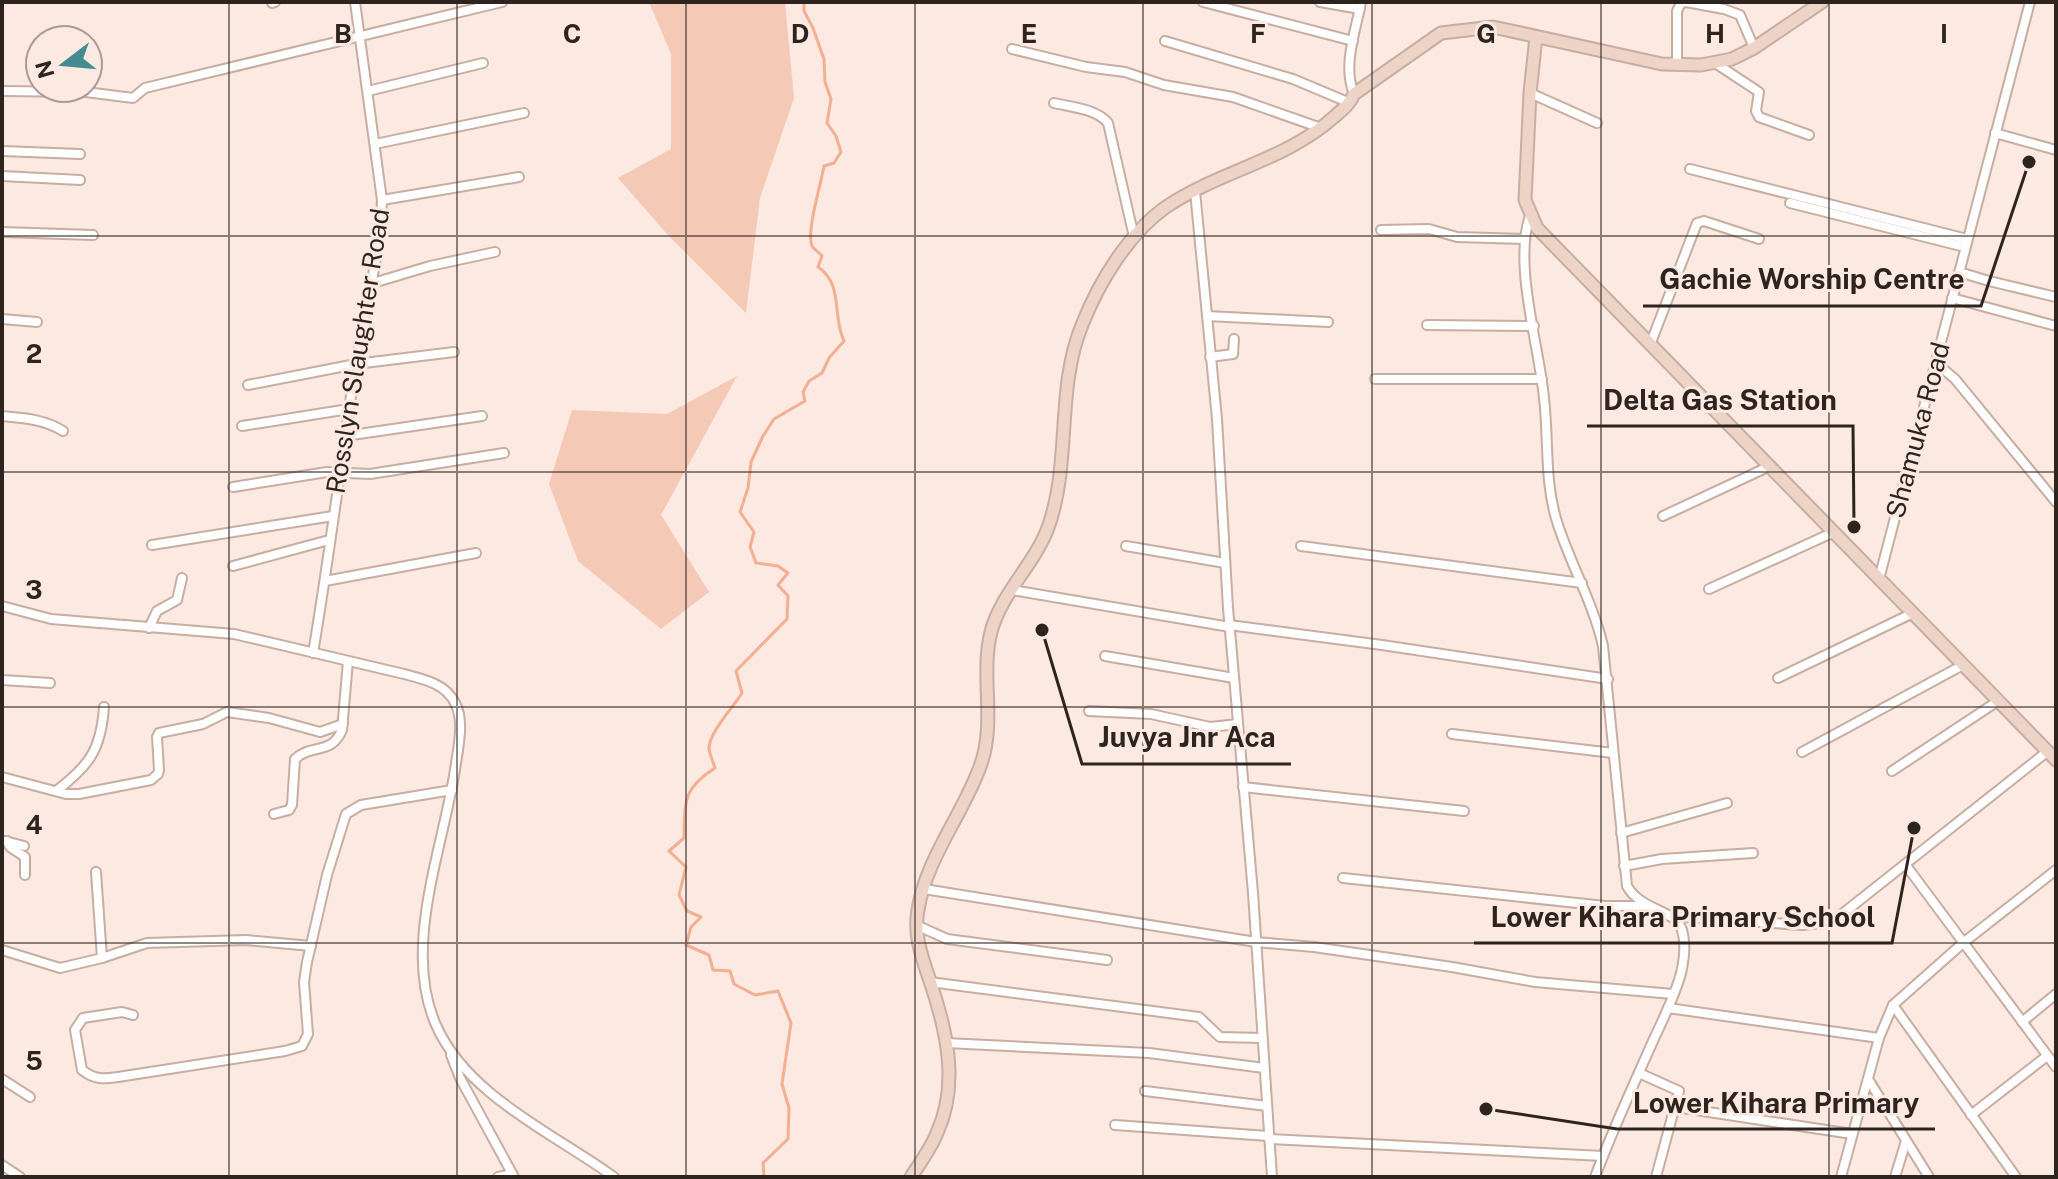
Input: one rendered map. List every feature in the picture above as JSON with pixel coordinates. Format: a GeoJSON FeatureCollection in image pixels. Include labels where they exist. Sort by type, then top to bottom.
{"type":"FeatureCollection","features":[{"type":"Feature","properties":{"kind":"main road"},"geometry":{"type":"LineString","coordinates":[[911,1177],[937,1134],[946,1104],[950,1064],[943,1021],[921,955],[916,925],[924,889],[981,764],[987,738],[987,660],[992,630],[1048,528],[1059,486],[1071,366],[1080,328],[1095,295],[1134,237],[1166,208],[1195,191],[1292,148],[1321,128],[1352,98],[1441,33],[1493,27],[1662,64],[1714,62],[1732,59],[1754,48],[1822,2]]}},
{"type":"Feature","properties":{"kind":"main road"},"geometry":{"type":"LineString","coordinates":[[1536,37],[1525,200],[1537,228],[2052,756]]}},
{"type":"Feature","properties":{"kind":"street","name":"Rosslyn Slaughter Road"},"geometry":{"type":"LineString","coordinates":[[313,653],[356,364],[373,283],[382,200],[355,2]]}},
{"type":"Feature","properties":{"kind":"street"},"geometry":{"type":"LineString","coordinates":[[2,91],[86,92],[133,98],[145,88],[502,2]]}},
{"type":"Feature","properties":{"kind":"street"},"geometry":{"type":"LineString","coordinates":[[1203,2],[1353,41]]}},
{"type":"Feature","properties":{"kind":"street"},"geometry":{"type":"LineString","coordinates":[[1165,41],[1352,98],[1349,79],[1361,6],[1320,2]]}},
{"type":"Feature","properties":{"kind":"street"},"geometry":{"type":"LineString","coordinates":[[1677,64],[1677,11],[1678,6],[1686,2],[1737,13],[1744,19],[1754,48]]}},
{"type":"Feature","properties":{"kind":"street","name":"Shamuka Road"},"geometry":{"type":"LineString","coordinates":[[1879,579],[2030,2]]}},
{"type":"Feature","properties":{"kind":"street"},"geometry":{"type":"LineString","coordinates":[[1012,49],[1086,67],[1125,72],[1164,85],[1233,97],[1321,128]]}},
{"type":"Feature","properties":{"kind":"street"},"geometry":{"type":"LineString","coordinates":[[1714,62],[1759,92],[1756,111],[1759,117],[1809,135]]}},
{"type":"Feature","properties":{"kind":"street"},"geometry":{"type":"LineString","coordinates":[[368,91],[483,63]]}},
{"type":"Feature","properties":{"kind":"street"},"geometry":{"type":"LineString","coordinates":[[1530,93],[1597,123]]}},
{"type":"Feature","properties":{"kind":"street"},"geometry":{"type":"LineString","coordinates":[[1054,103],[1094,113],[1108,123],[1134,237]]}},
{"type":"Feature","properties":{"kind":"street"},"geometry":{"type":"LineString","coordinates":[[375,144],[524,113]]}},
{"type":"Feature","properties":{"kind":"street"},"geometry":{"type":"LineString","coordinates":[[1995,133],[2056,150]]}},
{"type":"Feature","properties":{"kind":"street"},"geometry":{"type":"LineString","coordinates":[[2,151],[80,154]]}},
{"type":"Feature","properties":{"kind":"street"},"geometry":{"type":"LineString","coordinates":[[1690,169],[1966,243]]}},
{"type":"Feature","properties":{"kind":"street"},"geometry":{"type":"LineString","coordinates":[[2,176],[80,180]]}},
{"type":"Feature","properties":{"kind":"street"},"geometry":{"type":"LineString","coordinates":[[382,200],[519,177]]}},
{"type":"Feature","properties":{"kind":"street"},"geometry":{"type":"LineString","coordinates":[[1195,191],[1272,1177]]}},
{"type":"Feature","properties":{"kind":"street"},"geometry":{"type":"LineString","coordinates":[[1790,203],[1966,243]]}},
{"type":"Feature","properties":{"kind":"street"},"geometry":{"type":"LineString","coordinates":[[1530,216],[1524,239],[1524,262],[1542,379],[1550,493],[1558,525],[1595,614],[1608,679],[1624,866],[1627,886],[1632,895],[1646,906],[1670,916],[1825,924],[1840,917],[1905,864],[2052,756]]}},
{"type":"Feature","properties":{"kind":"street"},"geometry":{"type":"LineString","coordinates":[[1650,345],[1697,223],[1704,221],[1759,239]]}},
{"type":"Feature","properties":{"kind":"street"},"geometry":{"type":"LineString","coordinates":[[1381,230],[1429,229],[1457,237],[1524,239]]}},
{"type":"Feature","properties":{"kind":"street"},"geometry":{"type":"LineString","coordinates":[[2,232],[93,235]]}},
{"type":"Feature","properties":{"kind":"street"},"geometry":{"type":"LineString","coordinates":[[373,283],[430,266],[495,252]]}},
{"type":"Feature","properties":{"kind":"street"},"geometry":{"type":"LineString","coordinates":[[1959,272],[2056,297]]}},
{"type":"Feature","properties":{"kind":"street"},"geometry":{"type":"LineString","coordinates":[[1952,298],[2056,326]]}},
{"type":"Feature","properties":{"kind":"street"},"geometry":{"type":"LineString","coordinates":[[1207,316],[1328,322]]}},
{"type":"Feature","properties":{"kind":"street"},"geometry":{"type":"LineString","coordinates":[[2,319],[37,322]]}},
{"type":"Feature","properties":{"kind":"street"},"geometry":{"type":"LineString","coordinates":[[1427,325],[1534,326]]}},
{"type":"Feature","properties":{"kind":"street"},"geometry":{"type":"LineString","coordinates":[[1210,357],[1233,354],[1234,339]]}},
{"type":"Feature","properties":{"kind":"street"},"geometry":{"type":"LineString","coordinates":[[248,385],[356,364],[454,352]]}},
{"type":"Feature","properties":{"kind":"street"},"geometry":{"type":"LineString","coordinates":[[1936,363],[1955,379],[2056,502]]}},
{"type":"Feature","properties":{"kind":"street"},"geometry":{"type":"LineString","coordinates":[[1375,379],[1542,379]]}},
{"type":"Feature","properties":{"kind":"street"},"geometry":{"type":"LineString","coordinates":[[242,426],[349,409]]}},
{"type":"Feature","properties":{"kind":"street"},"geometry":{"type":"LineString","coordinates":[[2,416],[37,420],[63,431]]}},
{"type":"Feature","properties":{"kind":"street"},"geometry":{"type":"LineString","coordinates":[[345,436],[482,416]]}},
{"type":"Feature","properties":{"kind":"street"},"geometry":{"type":"LineString","coordinates":[[233,487],[327,472],[370,474],[504,453]]}},
{"type":"Feature","properties":{"kind":"street"},"geometry":{"type":"LineString","coordinates":[[1663,516],[1770,466]]}},
{"type":"Feature","properties":{"kind":"street"},"geometry":{"type":"LineString","coordinates":[[152,545],[333,516]]}},
{"type":"Feature","properties":{"kind":"street"},"geometry":{"type":"LineString","coordinates":[[1709,589],[1834,532]]}},
{"type":"Feature","properties":{"kind":"street"},"geometry":{"type":"LineString","coordinates":[[233,566],[329,540]]}},
{"type":"Feature","properties":{"kind":"street"},"geometry":{"type":"LineString","coordinates":[[1126,546],[1225,563]]}},
{"type":"Feature","properties":{"kind":"street"},"geometry":{"type":"LineString","coordinates":[[1301,546],[1582,583]]}},
{"type":"Feature","properties":{"kind":"street"},"geometry":{"type":"LineString","coordinates":[[325,581],[476,553]]}},
{"type":"Feature","properties":{"kind":"street"},"geometry":{"type":"LineString","coordinates":[[149,628],[157,611],[177,600],[182,578]]}},
{"type":"Feature","properties":{"kind":"street"},"geometry":{"type":"LineString","coordinates":[[1012,590],[1229,626],[1608,679]]}},
{"type":"Feature","properties":{"kind":"street"},"geometry":{"type":"LineString","coordinates":[[2,606],[51,619],[234,634],[432,682],[452,697],[458,706],[460,725],[452,790],[425,922],[423,968],[427,1002],[460,1078],[513,1176],[498,1177]]}},
{"type":"Feature","properties":{"kind":"street"},"geometry":{"type":"LineString","coordinates":[[1778,678],[1913,613]]}},
{"type":"Feature","properties":{"kind":"street"},"geometry":{"type":"LineString","coordinates":[[1105,656],[1234,678]]}},
{"type":"Feature","properties":{"kind":"street"},"geometry":{"type":"LineString","coordinates":[[274,814],[289,810],[292,805],[295,759],[299,754],[334,744],[343,724],[348,661]]}},
{"type":"Feature","properties":{"kind":"street"},"geometry":{"type":"LineString","coordinates":[[1802,752],[1963,665]]}},
{"type":"Feature","properties":{"kind":"street"},"geometry":{"type":"LineString","coordinates":[[2,680],[50,683]]}},
{"type":"Feature","properties":{"kind":"street"},"geometry":{"type":"LineString","coordinates":[[1892,771],[1998,701]]}},
{"type":"Feature","properties":{"kind":"street"},"geometry":{"type":"LineString","coordinates":[[56,791],[89,761],[100,742],[104,707]]}},
{"type":"Feature","properties":{"kind":"street"},"geometry":{"type":"LineString","coordinates":[[1089,711],[1151,714],[1210,727],[1238,724]]}},
{"type":"Feature","properties":{"kind":"street"},"geometry":{"type":"LineString","coordinates":[[2,777],[79,794],[151,780],[159,770],[157,734],[203,724],[220,713],[269,718],[320,732],[343,724]]}},
{"type":"Feature","properties":{"kind":"street"},"geometry":{"type":"LineString","coordinates":[[1452,734],[1613,753]]}},
{"type":"Feature","properties":{"kind":"street"},"geometry":{"type":"LineString","coordinates":[[1243,787],[1464,811]]}},
{"type":"Feature","properties":{"kind":"street"},"geometry":{"type":"LineString","coordinates":[[133,1015],[122,1012],[83,1018],[75,1030],[82,1070],[98,1080],[302,1046],[308,1034],[304,982],[331,861],[346,814],[361,805],[452,790]]}},
{"type":"Feature","properties":{"kind":"street"},"geometry":{"type":"LineString","coordinates":[[1621,833],[1727,803]]}},
{"type":"Feature","properties":{"kind":"street"},"geometry":{"type":"LineString","coordinates":[[5,841],[24,846]]}},
{"type":"Feature","properties":{"kind":"street"},"geometry":{"type":"LineString","coordinates":[[5,841],[25,857],[25,875]]}},
{"type":"Feature","properties":{"kind":"street"},"geometry":{"type":"LineString","coordinates":[[1624,866],[1662,859],[1753,853]]}},
{"type":"Feature","properties":{"kind":"street"},"geometry":{"type":"LineString","coordinates":[[1905,864],[2056,1067]]}},
{"type":"Feature","properties":{"kind":"street"},"geometry":{"type":"LineString","coordinates":[[1841,1177],[1879,1038],[1893,1005],[1963,943],[2056,870]]}},
{"type":"Feature","properties":{"kind":"street"},"geometry":{"type":"LineString","coordinates":[[96,872],[102,958]]}},
{"type":"Feature","properties":{"kind":"street"},"geometry":{"type":"LineString","coordinates":[[1343,878],[1605,906],[1646,906]]}},
{"type":"Feature","properties":{"kind":"street"},"geometry":{"type":"LineString","coordinates":[[924,889],[1256,942],[1329,949],[1535,982],[1673,994]]}},
{"type":"Feature","properties":{"kind":"street"},"geometry":{"type":"LineString","coordinates":[[1595,1177],[1681,973],[1685,942],[1681,927],[1670,916]]}},
{"type":"Feature","properties":{"kind":"street"},"geometry":{"type":"LineString","coordinates":[[916,925],[947,939],[1107,960]]}},
{"type":"Feature","properties":{"kind":"street"},"geometry":{"type":"LineString","coordinates":[[2,950],[60,968],[147,943],[246,940],[311,946]]}},
{"type":"Feature","properties":{"kind":"street"},"geometry":{"type":"LineString","coordinates":[[930,982],[1199,1017],[1220,1037],[1262,1038]]}},
{"type":"Feature","properties":{"kind":"street"},"geometry":{"type":"LineString","coordinates":[[2022,1022],[2056,994]]}},
{"type":"Feature","properties":{"kind":"street"},"geometry":{"type":"LineString","coordinates":[[1893,1005],[2016,1177]]}},
{"type":"Feature","properties":{"kind":"street"},"geometry":{"type":"LineString","coordinates":[[1668,1008],[1879,1038]]}},
{"type":"Feature","properties":{"kind":"street"},"geometry":{"type":"LineString","coordinates":[[946,1043],[1149,1053],[1264,1068]]}},
{"type":"Feature","properties":{"kind":"street"},"geometry":{"type":"LineString","coordinates":[[450,1050],[487,1090],[514,1112],[614,1177]]}},
{"type":"Feature","properties":{"kind":"street"},"geometry":{"type":"LineString","coordinates":[[1971,1115],[2047,1056]]}},
{"type":"Feature","properties":{"kind":"street"},"geometry":{"type":"LineString","coordinates":[[1639,1073],[1676,1088],[1679,1096],[1656,1177]]}},
{"type":"Feature","properties":{"kind":"street"},"geometry":{"type":"LineString","coordinates":[[2,1079],[30,1097]]}},
{"type":"Feature","properties":{"kind":"street"},"geometry":{"type":"LineString","coordinates":[[1868,1079],[1929,1177]]}},
{"type":"Feature","properties":{"kind":"street"},"geometry":{"type":"LineString","coordinates":[[1145,1091],[1267,1106]]}},
{"type":"Feature","properties":{"kind":"street"},"geometry":{"type":"LineString","coordinates":[[1676,1107],[1852,1134]]}},
{"type":"Feature","properties":{"kind":"street"},"geometry":{"type":"LineString","coordinates":[[1115,1125],[1268,1138],[1603,1156]]}},
{"type":"Feature","properties":{"kind":"street"},"geometry":{"type":"LineString","coordinates":[[1895,1177],[1906,1141]]}},
{"type":"Feature","properties":{"kind":"street"},"geometry":{"type":"LineString","coordinates":[[2,1165],[20,1177]]}},
{"type":"Feature","properties":{"kind":"shaded area"},"geometry":{"type":"Polygon","coordinates":[[[649,2],[785,2],[794,98],[760,198],[746,313],[667,234],[618,178],[671,149],[671,54],[649,2]]]}},
{"type":"Feature","properties":{"kind":"shaded area"},"geometry":{"type":"Polygon","coordinates":[[[737,376],[661,515],[709,592],[661,629],[578,561],[549,484],[572,410],[667,414],[737,376]]]}},
{"type":"Feature","properties":{"kind":"waterway"},"geometry":{"type":"LineString","coordinates":[[764,1177],[763,1163],[788,1139],[789,1108],[782,1084],[791,1023],[778,991],[755,995],[734,984],[730,971],[713,970],[709,955],[686,945],[691,927],[701,917],[687,911],[679,895],[686,867],[669,851],[684,838],[686,806],[691,790],[715,768],[710,742],[742,693],[736,671],[787,619],[788,596],[778,585],[788,573],[778,566],[756,563],[750,547],[754,532],[740,512],[748,488],[751,462],[774,419],[805,401],[803,392],[809,381],[822,373],[829,358],[844,341],[831,282],[818,267],[822,256],[813,247],[811,239],[812,219],[824,166],[834,163],[841,152],[836,136],[827,123],[831,99],[825,82],[824,59],[804,11],[804,2]]}},
{"type":"Feature","properties":{"kind":"place","name":"Gachie Worship Centre"},"geometry":{"type":"Point","coordinates":[2029,162]}},
{"type":"Feature","properties":{"kind":"place","name":"Delta Gas Station"},"geometry":{"type":"Point","coordinates":[1854,527]}},
{"type":"Feature","properties":{"kind":"place","name":"Juvya Jnr Aca"},"geometry":{"type":"Point","coordinates":[1042,630]}},
{"type":"Feature","properties":{"kind":"place","name":"Lower Kihara Primary School"},"geometry":{"type":"Point","coordinates":[1914,828]}},
{"type":"Feature","properties":{"kind":"place","name":"Lower Kihara Primary"},"geometry":{"type":"Point","coordinates":[1486,1109]}}]}
